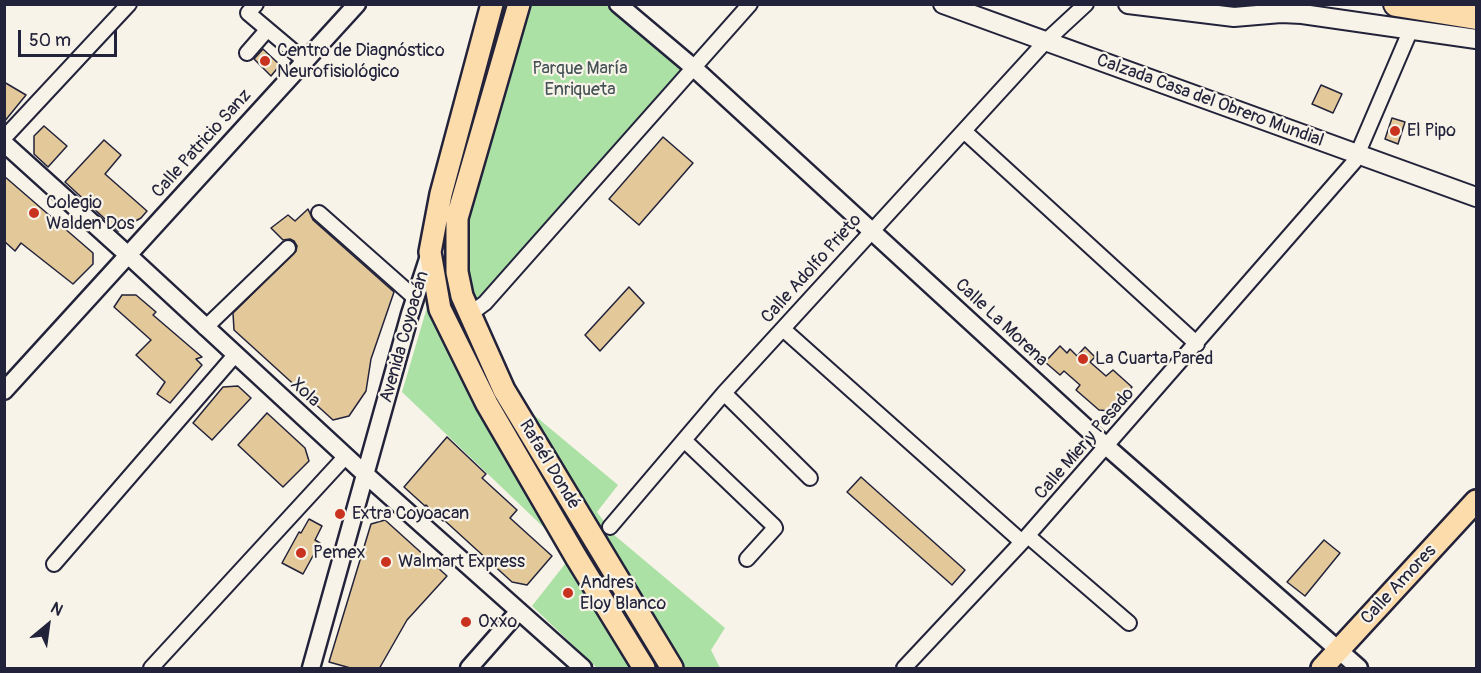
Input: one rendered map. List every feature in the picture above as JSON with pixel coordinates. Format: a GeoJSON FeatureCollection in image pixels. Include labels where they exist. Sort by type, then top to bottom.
{"type":"FeatureCollection","features":[{"type":"Feature","properties":{"kind":"highway"},"geometry":{"type":"LineString","coordinates":[[1396,4],[1476,17]]}},
{"type":"Feature","properties":{"kind":"main road","name":"Avenida Coyoacán"},"geometry":{"type":"LineString","coordinates":[[430,252],[441,194],[492,4]]}},
{"type":"Feature","properties":{"kind":"main road","name":"Rafaél Dondé"},"geometry":{"type":"LineString","coordinates":[[519,4],[457,218],[457,272],[462,296],[504,390],[672,669]]}},
{"type":"Feature","properties":{"kind":"main road","name":"Calzada Casa del Obrero Mundial"},"geometry":{"type":"LineString","coordinates":[[943,4],[1476,197]]}},
{"type":"Feature","properties":{"kind":"main road"},"geometry":{"type":"LineString","coordinates":[[1128,4],[1234,17],[1281,13],[1302,14],[1476,39]]}},
{"type":"Feature","properties":{"kind":"main road","name":"Rafaél Dondé"},"geometry":{"type":"LineString","coordinates":[[430,252],[440,309],[487,404],[644,669]]}},
{"type":"Feature","properties":{"kind":"main road","name":"Calle Amores"},"geometry":{"type":"LineString","coordinates":[[1322,669],[1476,501]]}},
{"type":"Feature","properties":{"kind":"street"},"geometry":{"type":"LineString","coordinates":[[4,138],[129,4]]}},
{"type":"Feature","properties":{"kind":"street"},"geometry":{"type":"LineString","coordinates":[[256,4],[248,13],[305,61]]}},
{"type":"Feature","properties":{"kind":"street","name":"Calle Patricio Sanz"},"geometry":{"type":"LineString","coordinates":[[4,391],[357,4]]}},
{"type":"Feature","properties":{"kind":"street","name":"Calle La Morena"},"geometry":{"type":"LineString","coordinates":[[618,4],[694,68],[1106,446],[1359,669]]}},
{"type":"Feature","properties":{"kind":"street"},"geometry":{"type":"LineString","coordinates":[[470,314],[485,303],[750,4]]}},
{"type":"Feature","properties":{"kind":"street","name":"Calle Adolfo Prieto"},"geometry":{"type":"LineString","coordinates":[[610,527],[724,393],[1046,41],[1086,4]]}},
{"type":"Feature","properties":{"kind":"street"},"geometry":{"type":"LineString","coordinates":[[246,53],[267,30]]}},
{"type":"Feature","properties":{"kind":"street","name":"Calle Mier y Pesado"},"geometry":{"type":"LineString","coordinates":[[904,669],[1025,539],[1354,162],[1411,30]]}},
{"type":"Feature","properties":{"kind":"street"},"geometry":{"type":"LineString","coordinates":[[964,131],[1197,344]]}},
{"type":"Feature","properties":{"kind":"street","name":"Xola"},"geometry":{"type":"LineString","coordinates":[[4,143],[365,474],[583,669]]}},
{"type":"Feature","properties":{"kind":"street"},"geometry":{"type":"LineString","coordinates":[[319,213],[415,298]]}},
{"type":"Feature","properties":{"kind":"street"},"geometry":{"type":"LineString","coordinates":[[205,328],[288,248]]}},
{"type":"Feature","properties":{"kind":"street","name":"Avenida Coyoacán"},"geometry":{"type":"LineString","coordinates":[[311,669],[415,298],[430,252]]}},
{"type":"Feature","properties":{"kind":"street"},"geometry":{"type":"LineString","coordinates":[[783,329],[1025,539],[1129,623]]}},
{"type":"Feature","properties":{"kind":"street"},"geometry":{"type":"LineString","coordinates":[[54,564],[235,355]]}},
{"type":"Feature","properties":{"kind":"street"},"geometry":{"type":"LineString","coordinates":[[724,393],[810,478]]}},
{"type":"Feature","properties":{"kind":"street"},"geometry":{"type":"LineString","coordinates":[[684,440],[774,526],[775,528],[747,560]]}},
{"type":"Feature","properties":{"kind":"street"},"geometry":{"type":"LineString","coordinates":[[151,669],[346,456]]}},
{"type":"Feature","properties":{"kind":"street"},"geometry":{"type":"LineString","coordinates":[[469,669],[519,611]]}},
{"type":"Feature","properties":{"kind":"green space","name":"Parque María Enriqueta"},"geometry":{"type":"Polygon","coordinates":[[[524,5],[609,5],[689,68],[473,307],[465,279],[465,205],[524,5]]]}},
{"type":"Feature","properties":{"kind":"green space"},"geometry":{"type":"Polygon","coordinates":[[[428,304],[576,566],[638,668],[597,668],[532,606],[565,564],[558,541],[402,392],[428,304]]]}},
{"type":"Feature","properties":{"kind":"green space"},"geometry":{"type":"Polygon","coordinates":[[[510,395],[618,485],[597,512],[613,534],[725,628],[711,650],[720,668],[678,668],[510,395]]]}},
{"type":"Feature","properties":{"kind":"building","name":"Centro de Diagnóstico Neurofisiológico"},"geometry":{"type":"Polygon","coordinates":[[[263,49],[280,65],[271,76],[254,59],[263,49]]]}},
{"type":"Feature","properties":{"kind":"building"},"geometry":{"type":"Polygon","coordinates":[[[4,82],[26,95],[4,122],[4,82]]]}},
{"type":"Feature","properties":{"kind":"building"},"geometry":{"type":"Polygon","coordinates":[[[1321,85],[1342,94],[1333,113],[1312,104],[1321,85]]]}},
{"type":"Feature","properties":{"kind":"building","name":"El Pipo"},"geometry":{"type":"Polygon","coordinates":[[[1392,118],[1405,122],[1398,144],[1385,139],[1392,118]]]}},
{"type":"Feature","properties":{"kind":"building"},"geometry":{"type":"Polygon","coordinates":[[[44,126],[67,146],[48,167],[34,154],[34,136],[44,126]]]}},
{"type":"Feature","properties":{"kind":"building"},"geometry":{"type":"Polygon","coordinates":[[[663,137],[693,163],[639,225],[609,199],[663,137]]]}},
{"type":"Feature","properties":{"kind":"building"},"geometry":{"type":"Polygon","coordinates":[[[104,140],[121,155],[105,174],[147,211],[141,218],[118,231],[65,182],[104,140]]]}},
{"type":"Feature","properties":{"kind":"building"},"geometry":{"type":"Polygon","coordinates":[[[4,176],[93,253],[93,264],[73,284],[21,243],[15,251],[4,241],[4,176]]]}},
{"type":"Feature","properties":{"kind":"building"},"geometry":{"type":"Polygon","coordinates":[[[308,209],[313,220],[394,292],[371,359],[366,391],[349,416],[333,420],[234,330],[233,313],[296,251],[297,246],[294,241],[283,240],[271,228],[288,215],[295,221],[308,209]]]}},
{"type":"Feature","properties":{"kind":"building"},"geometry":{"type":"Polygon","coordinates":[[[629,287],[644,303],[600,351],[585,335],[629,287]]]}},
{"type":"Feature","properties":{"kind":"building"},"geometry":{"type":"Polygon","coordinates":[[[122,295],[136,295],[156,312],[153,315],[202,357],[196,359],[202,365],[170,403],[157,394],[165,382],[136,355],[151,340],[114,307],[122,295]]]}},
{"type":"Feature","properties":{"kind":"building"},"geometry":{"type":"Polygon","coordinates":[[[1060,346],[1067,353],[1070,349],[1077,356],[1085,347],[1095,357],[1090,362],[1106,376],[1113,370],[1132,387],[1111,411],[1099,410],[1076,390],[1080,385],[1064,371],[1060,375],[1045,362],[1060,346]]]}},
{"type":"Feature","properties":{"kind":"building"},"geometry":{"type":"Polygon","coordinates":[[[238,386],[251,398],[212,440],[193,423],[223,387],[238,386]]]}},
{"type":"Feature","properties":{"kind":"building"},"geometry":{"type":"Polygon","coordinates":[[[267,413],[305,448],[309,461],[283,487],[238,445],[267,413]]]}},
{"type":"Feature","properties":{"kind":"building"},"geometry":{"type":"Polygon","coordinates":[[[447,437],[486,474],[482,478],[517,510],[510,518],[552,556],[527,585],[512,582],[404,487],[447,437]]]}},
{"type":"Feature","properties":{"kind":"building"},"geometry":{"type":"Polygon","coordinates":[[[861,477],[965,570],[952,585],[847,492],[861,477]]]}},
{"type":"Feature","properties":{"kind":"building","name":"Pemex"},"geometry":{"type":"Polygon","coordinates":[[[309,519],[322,526],[315,540],[320,543],[303,574],[282,563],[309,519]]]}},
{"type":"Feature","properties":{"kind":"building"},"geometry":{"type":"Polygon","coordinates":[[[385,520],[447,576],[407,620],[379,669],[354,669],[329,662],[371,524],[385,520]]]}},
{"type":"Feature","properties":{"kind":"building"},"geometry":{"type":"Polygon","coordinates":[[[1324,540],[1340,553],[1305,596],[1287,582],[1324,540]]]}},
{"type":"Feature","properties":{"kind":"place","name":"Centro de Diagnóstico Neurofisiológico"},"geometry":{"type":"Point","coordinates":[265,61]}},
{"type":"Feature","properties":{"kind":"place","name":"El Pipo"},"geometry":{"type":"Point","coordinates":[1395,131]}},
{"type":"Feature","properties":{"kind":"place","name":"Colegio Walden Dos"},"geometry":{"type":"Point","coordinates":[34,213]}},
{"type":"Feature","properties":{"kind":"place","name":"La Cuarta Pared"},"geometry":{"type":"Point","coordinates":[1083,359]}},
{"type":"Feature","properties":{"kind":"place","name":"Extra Coyoacan"},"geometry":{"type":"Point","coordinates":[340,514]}},
{"type":"Feature","properties":{"kind":"place","name":"Pemex"},"geometry":{"type":"Point","coordinates":[301,553]}},
{"type":"Feature","properties":{"kind":"place","name":"Walmart Express"},"geometry":{"type":"Point","coordinates":[386,562]}},
{"type":"Feature","properties":{"kind":"place","name":"Andres Eloy Blanco"},"geometry":{"type":"Point","coordinates":[568,593]}},
{"type":"Feature","properties":{"kind":"place","name":"Oxxo"},"geometry":{"type":"Point","coordinates":[466,622]}}]}
